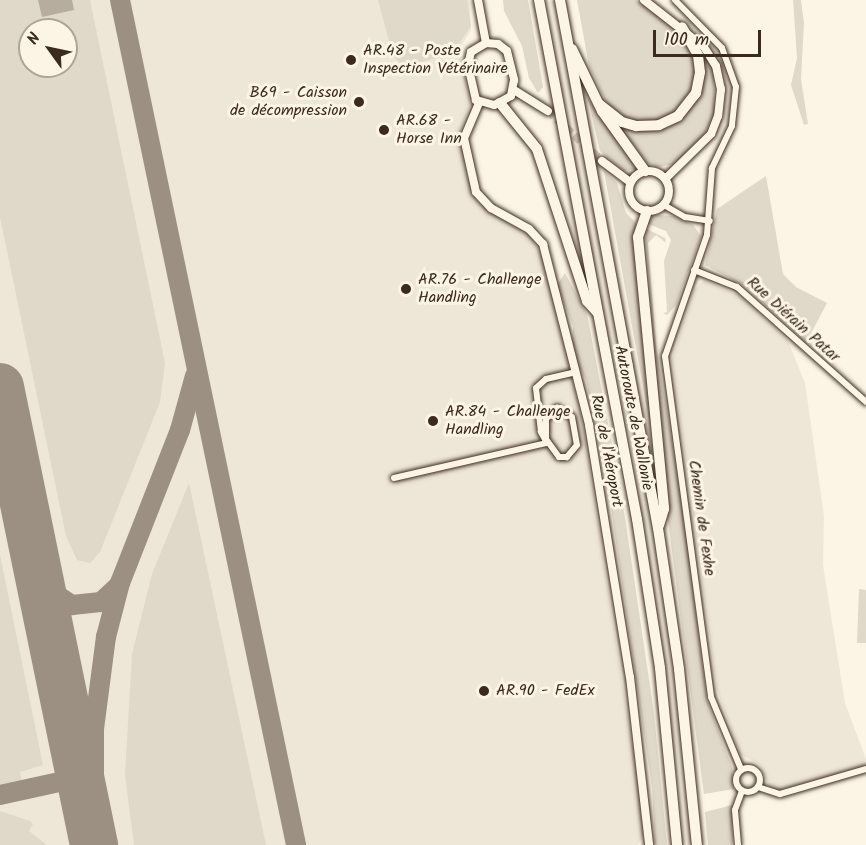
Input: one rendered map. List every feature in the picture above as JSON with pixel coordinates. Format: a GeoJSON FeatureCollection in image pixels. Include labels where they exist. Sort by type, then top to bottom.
{"type":"FeatureCollection","features":[{"type":"Feature","properties":{"kind":"highway","name":"Autoroute de Wallonie"},"geometry":{"type":"LineString","coordinates":[[539,0],[598,313],[660,668],[677,845]]}},
{"type":"Feature","properties":{"kind":"highway","name":"Autoroute de Wallonie"},"geometry":{"type":"LineString","coordinates":[[560,0],[658,528],[679,669],[697,845]]}},
{"type":"Feature","properties":{"kind":"highway"},"geometry":{"type":"LineString","coordinates":[[599,104],[622,122],[643,127],[669,122],[686,108],[696,93],[700,72],[694,45],[682,27]]}},
{"type":"Feature","properties":{"kind":"highway"},"geometry":{"type":"LineString","coordinates":[[568,43],[583,65],[599,104],[645,171]]}},
{"type":"Feature","properties":{"kind":"highway"},"geometry":{"type":"LineString","coordinates":[[500,103],[537,148],[587,301],[598,313]]}},
{"type":"Feature","properties":{"kind":"highway"},"geometry":{"type":"LineString","coordinates":[[647,211],[638,237],[664,509],[658,528]]}},
{"type":"Feature","properties":{"kind":"street"},"geometry":{"type":"LineString","coordinates":[[478,0],[486,43]]}},
{"type":"Feature","properties":{"kind":"street"},"geometry":{"type":"LineString","coordinates":[[644,0],[700,41],[713,60],[720,81],[720,107],[706,140],[665,179]]}},
{"type":"Feature","properties":{"kind":"street","name":"Chemin de Fexhe"},"geometry":{"type":"LineString","coordinates":[[675,0],[722,48],[736,87],[732,126],[712,168],[710,221],[664,356],[711,697],[741,769],[735,781],[742,791],[735,810],[738,845]]}},
{"type":"Feature","properties":{"kind":"street"},"geometry":{"type":"LineString","coordinates":[[514,90],[500,103],[479,103],[474,97],[468,59],[474,48],[486,43],[498,44],[507,51],[514,90],[548,111]]}},
{"type":"Feature","properties":{"kind":"street","name":"Rue de l'Aéroport"},"geometry":{"type":"LineString","coordinates":[[479,103],[464,138],[476,192],[491,208],[529,229],[543,244],[576,372],[594,453],[618,596],[649,845]]}},
{"type":"Feature","properties":{"kind":"street"},"geometry":{"type":"LineString","coordinates":[[602,161],[630,182]]}},
{"type":"Feature","properties":{"kind":"street"},"geometry":{"type":"LineString","coordinates":[[645,171],[657,172],[665,179],[669,192],[664,205],[647,211],[631,201],[630,182],[645,171]]}},
{"type":"Feature","properties":{"kind":"street"},"geometry":{"type":"LineString","coordinates":[[664,205],[678,214],[710,221]]}},
{"type":"Feature","properties":{"kind":"street","name":"Rue Diérain Patar"},"geometry":{"type":"LineString","coordinates":[[694,270],[737,286],[866,402]]}},
{"type":"Feature","properties":{"kind":"street"},"geometry":{"type":"LineString","coordinates":[[547,443],[546,419],[552,410],[562,409],[572,417],[577,445],[574,453],[559,457],[547,443],[541,432],[536,388],[546,379],[576,372]]}},
{"type":"Feature","properties":{"kind":"street"},"geometry":{"type":"LineString","coordinates":[[394,478],[547,443]]}},
{"type":"Feature","properties":{"kind":"street","name":"Chemin de Fexhe"},"geometry":{"type":"LineString","coordinates":[[741,769],[755,769],[760,778],[758,787]]}},
{"type":"Feature","properties":{"kind":"street"},"geometry":{"type":"LineString","coordinates":[[742,791],[751,792],[758,787],[780,794],[866,769]]}},
{"type":"Feature","properties":{"kind":"shaded area"},"geometry":{"type":"Polygon","coordinates":[[[0,0],[469,0],[471,30],[459,50],[470,104],[460,133],[467,177],[478,203],[530,236],[542,257],[582,420],[645,830],[638,845],[0,845],[0,0]]]}},
{"type":"Feature","properties":{"kind":"shaded area"},"geometry":{"type":"Polygon","coordinates":[[[0,0],[90,0],[165,363],[160,402],[100,552],[90,563],[77,560],[66,536],[0,217],[0,0]]]}},
{"type":"Feature","properties":{"kind":"shaded area"},"geometry":{"type":"Polygon","coordinates":[[[38,0],[72,0],[74,10],[42,17],[38,0]]]}},
{"type":"Feature","properties":{"kind":"shaded area"},"geometry":{"type":"Polygon","coordinates":[[[378,0],[467,0],[471,26],[452,54],[404,67],[393,56],[378,0]]]}},
{"type":"Feature","properties":{"kind":"shaded area"},"geometry":{"type":"Polygon","coordinates":[[[503,0],[528,0],[543,87],[538,93],[529,78],[522,46],[504,11],[503,0]]]}},
{"type":"Feature","properties":{"kind":"shaded area"},"geometry":{"type":"Polygon","coordinates":[[[577,0],[636,0],[683,35],[696,61],[695,84],[685,104],[668,118],[640,124],[622,118],[608,106],[589,66],[577,0]]]}},
{"type":"Feature","properties":{"kind":"shaded area"},"geometry":{"type":"Polygon","coordinates":[[[793,0],[801,0],[804,23],[801,79],[808,124],[804,125],[791,85],[797,58],[793,0]]]}},
{"type":"Feature","properties":{"kind":"shaded area"},"geometry":{"type":"Polygon","coordinates":[[[695,42],[713,70],[715,112],[703,137],[675,164],[658,167],[647,163],[618,124],[682,118],[688,112],[697,99],[695,42]]]}},
{"type":"Feature","properties":{"kind":"shaded area"},"geometry":{"type":"Polygon","coordinates":[[[588,99],[640,168],[624,171],[600,151],[588,99]]]}},
{"type":"Feature","properties":{"kind":"shaded area"},"geometry":{"type":"Polygon","coordinates":[[[604,171],[617,183],[626,213],[636,223],[651,431],[604,171]]]}},
{"type":"Feature","properties":{"kind":"shaded area"},"geometry":{"type":"Polygon","coordinates":[[[766,176],[783,274],[796,287],[827,303],[806,343],[745,286],[705,265],[717,209],[766,176]]]}},
{"type":"Feature","properties":{"kind":"shaded area"},"geometry":{"type":"Polygon","coordinates":[[[654,215],[674,216],[693,225],[701,236],[676,305],[667,315],[663,313],[667,312],[664,261],[671,240],[666,231],[646,223],[654,215]]]}},
{"type":"Feature","properties":{"kind":"shaded area"},"geometry":{"type":"Polygon","coordinates":[[[645,228],[665,238],[666,243],[656,235],[648,243],[656,345],[681,495],[707,701],[732,767],[734,789],[704,794],[666,506],[645,228]]]}},
{"type":"Feature","properties":{"kind":"shaded area"},"geometry":{"type":"Polygon","coordinates":[[[565,273],[587,314],[621,491],[654,713],[667,845],[655,845],[652,788],[607,480],[586,380],[572,354],[573,326],[557,285],[565,273]]]}},
{"type":"Feature","properties":{"kind":"shaded area"},"geometry":{"type":"Polygon","coordinates":[[[704,280],[738,295],[788,341],[805,383],[824,516],[823,565],[845,703],[866,759],[866,767],[780,792],[769,786],[760,765],[740,754],[717,690],[672,359],[694,290],[704,280]]]}},
{"type":"Feature","properties":{"kind":"shaded area"},"geometry":{"type":"Polygon","coordinates":[[[189,483],[266,845],[134,845],[125,775],[132,654],[152,574],[189,483]]]}},
{"type":"Feature","properties":{"kind":"shaded area"},"geometry":{"type":"Polygon","coordinates":[[[0,555],[43,765],[20,772],[22,781],[0,786],[0,555]]]}},
{"type":"Feature","properties":{"kind":"shaded area"},"geometry":{"type":"Polygon","coordinates":[[[859,589],[866,590],[866,643],[857,643],[859,589]]]}},
{"type":"Feature","properties":{"kind":"shaded area"},"geometry":{"type":"Polygon","coordinates":[[[732,805],[732,845],[708,845],[705,812],[732,805]]]}},
{"type":"Feature","properties":{"kind":"shaded area"},"geometry":{"type":"Polygon","coordinates":[[[0,811],[30,821],[33,824],[29,831],[47,845],[0,845],[0,811]]]}},
{"type":"Feature","properties":{"kind":"taxiway"},"geometry":{"type":"LineString","coordinates":[[120,0],[296,845]]}},
{"type":"Feature","properties":{"kind":"taxiway"},"geometry":{"type":"LineString","coordinates":[[99,845],[94,793],[94,729],[106,637],[120,583],[180,430],[195,376]]}},
{"type":"Feature","properties":{"kind":"taxiway"},"geometry":{"type":"LineString","coordinates":[[37,562],[48,589],[72,605],[101,602],[119,585]]}},
{"type":"Feature","properties":{"kind":"taxiway"},"geometry":{"type":"LineString","coordinates":[[0,795],[68,780],[85,767],[92,752]]}},
{"type":"Feature","properties":{"kind":"runway"},"geometry":{"type":"LineString","coordinates":[[0,387],[94,845]]}},
{"type":"Feature","properties":{"kind":"tunnel"},"geometry":{"type":"LineString","coordinates":[[548,111],[602,161]]}},
{"type":"Feature","properties":{"kind":"place","name":"AR.48 - Poste Inspection Vétérinaire"},"geometry":{"type":"Point","coordinates":[351,60]}},
{"type":"Feature","properties":{"kind":"place","name":"B69 - Caisson de décompression"},"geometry":{"type":"Point","coordinates":[359,102]}},
{"type":"Feature","properties":{"kind":"place","name":"AR.68 - Horse Inn"},"geometry":{"type":"Point","coordinates":[384,130]}},
{"type":"Feature","properties":{"kind":"place","name":"AR.76 - Challenge Handling"},"geometry":{"type":"Point","coordinates":[406,289]}},
{"type":"Feature","properties":{"kind":"place","name":"AR.84 - Challenge Handling"},"geometry":{"type":"Point","coordinates":[433,421]}},
{"type":"Feature","properties":{"kind":"place","name":"AR.90 - FedEx"},"geometry":{"type":"Point","coordinates":[484,691]}}]}
